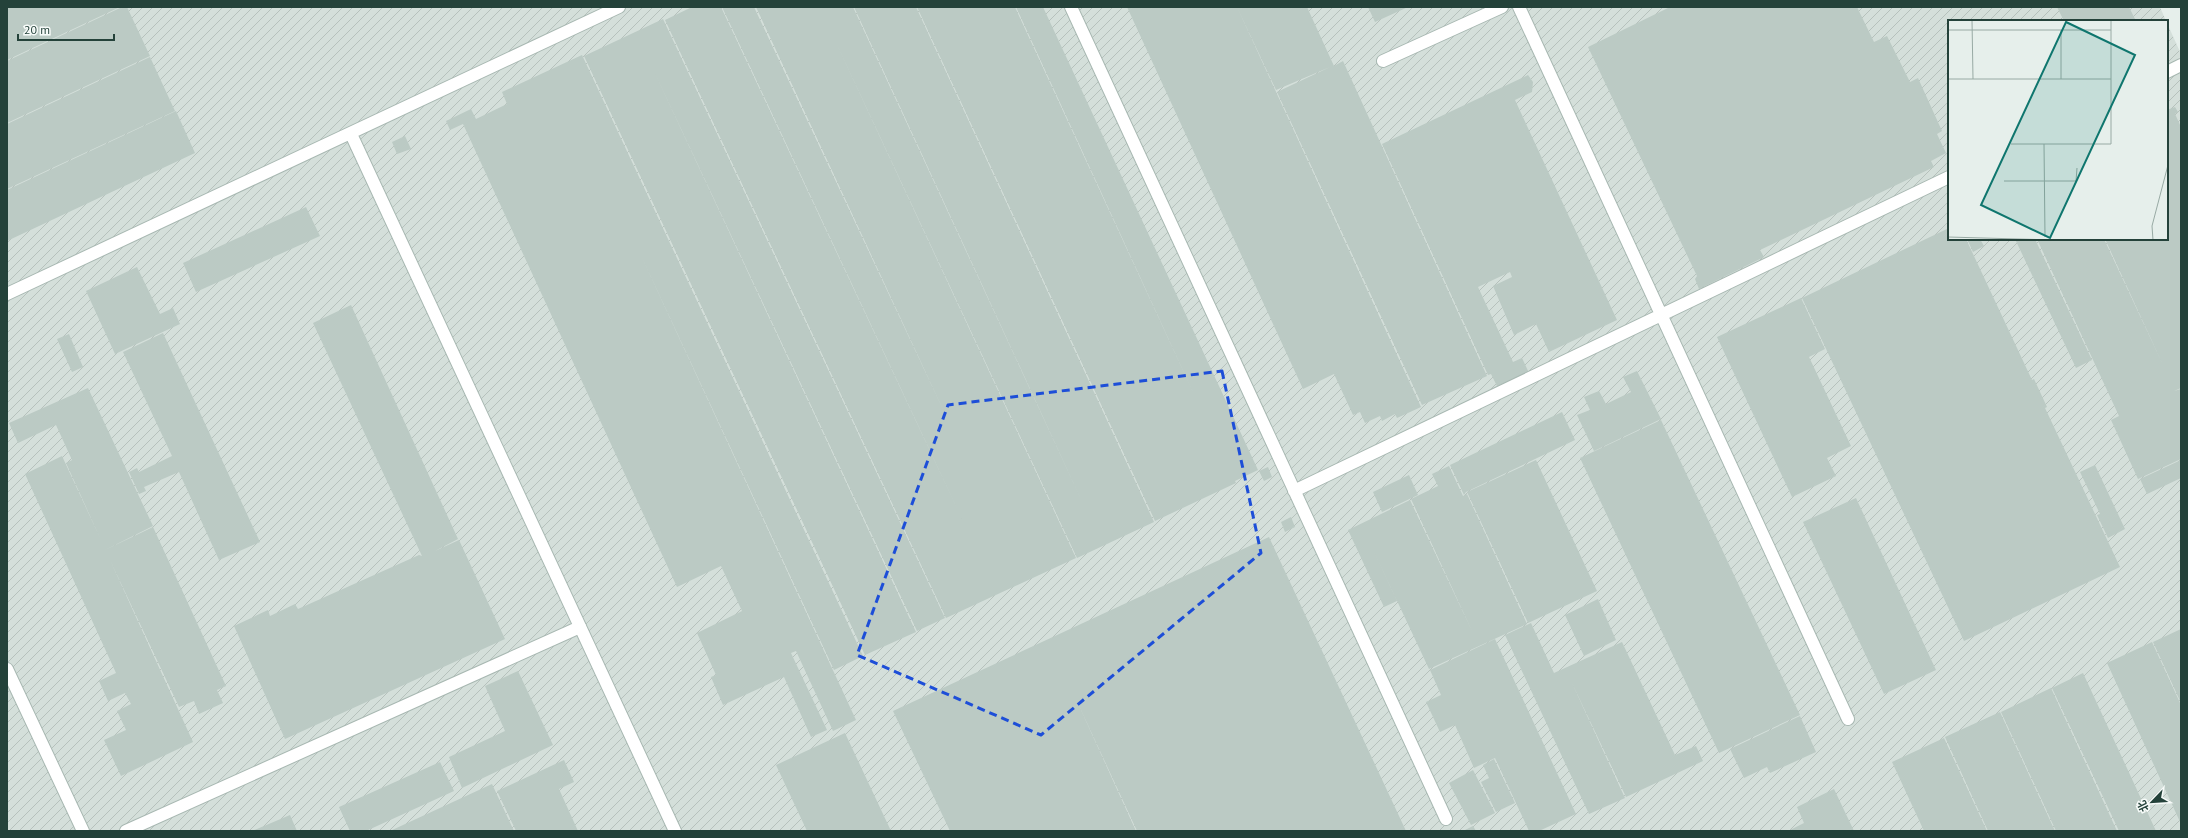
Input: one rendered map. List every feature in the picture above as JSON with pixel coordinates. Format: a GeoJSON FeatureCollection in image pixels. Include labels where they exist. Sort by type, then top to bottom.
{"type":"FeatureCollection","features":[{"type":"Feature","properties":{"kind":"street"},"geometry":{"type":"LineString","coordinates":[[7,294],[619,7]]}},
{"type":"Feature","properties":{"kind":"street"},"geometry":{"type":"LineString","coordinates":[[1071,7],[1446,819]]}},
{"type":"Feature","properties":{"kind":"street"},"geometry":{"type":"LineString","coordinates":[[1383,61],[1502,7]]}},
{"type":"Feature","properties":{"kind":"street"},"geometry":{"type":"LineString","coordinates":[[1519,7],[1848,719]]}},
{"type":"Feature","properties":{"kind":"street"},"geometry":{"type":"LineString","coordinates":[[2168,72],[2181,65]]}},
{"type":"Feature","properties":{"kind":"street"},"geometry":{"type":"LineString","coordinates":[[350,134],[675,831]]}},
{"type":"Feature","properties":{"kind":"street"},"geometry":{"type":"LineString","coordinates":[[1294,491],[1948,177]]}},
{"type":"Feature","properties":{"kind":"street"},"geometry":{"type":"LineString","coordinates":[[126,831],[580,627]]}},
{"type":"Feature","properties":{"kind":"street"},"geometry":{"type":"LineString","coordinates":[[7,669],[83,831]]}},
{"type":"Feature","properties":{"kind":"highlighted area"},"geometry":{"type":"Polygon","coordinates":[[[1222,371],[1261,553],[1041,735],[857,655],[948,405],[1222,371]]]}},
{"type":"Feature","properties":{"kind":"shaded area"},"geometry":{"type":"Polygon","coordinates":[[[7,7],[2160,7],[2166,20],[1948,20],[1948,240],[2168,240],[2168,25],[2181,54],[2181,831],[7,831],[7,7]]]}},
{"type":"Feature","properties":{"kind":"building"},"geometry":{"type":"Polygon","coordinates":[[[7,7],[120,7],[7,60],[7,7]]]}},
{"type":"Feature","properties":{"kind":"building"},"geometry":{"type":"Polygon","coordinates":[[[122,7],[127,7],[150,56],[7,123],[7,61],[122,7]]]}},
{"type":"Feature","properties":{"kind":"building"},"geometry":{"type":"Polygon","coordinates":[[[692,7],[721,7],[962,519],[722,7],[754,7],[946,416],[756,7],[853,7],[1085,508],[854,7],[916,7],[1154,522],[1077,558],[832,34],[1076,558],[946,618],[665,20],[692,7]]]}},
{"type":"Feature","properties":{"kind":"building"},"geometry":{"type":"Polygon","coordinates":[[[917,7],[1015,7],[1198,403],[1016,7],[1043,7],[1258,470],[1235,481],[1236,483],[1155,521],[917,7]]]}},
{"type":"Feature","properties":{"kind":"building"},"geometry":{"type":"Polygon","coordinates":[[[1127,7],[1237,7],[1421,407],[1397,418],[1395,414],[1382,421],[1380,416],[1365,423],[1360,412],[1353,415],[1334,374],[1303,389],[1127,7]]]}},
{"type":"Feature","properties":{"kind":"building"},"geometry":{"type":"Polygon","coordinates":[[[1237,7],[1307,7],[1334,66],[1343,61],[1487,376],[1422,405],[1277,92],[1330,67],[1276,90],[1237,7]]]}},
{"type":"Feature","properties":{"kind":"building"},"geometry":{"type":"Polygon","coordinates":[[[1368,7],[1408,7],[1375,22],[1368,7]]]}},
{"type":"Feature","properties":{"kind":"building"},"geometry":{"type":"Polygon","coordinates":[[[1670,7],[1857,7],[1874,42],[1887,36],[1910,82],[1918,78],[1942,131],[1937,134],[1946,153],[1931,161],[1934,167],[1760,250],[1764,257],[1699,289],[1695,279],[1697,276],[1588,47],[1670,7]]]}},
{"type":"Feature","properties":{"kind":"building"},"geometry":{"type":"Polygon","coordinates":[[[2057,7],[2129,7],[2136,20],[2064,20],[2057,7]]]}},
{"type":"Feature","properties":{"kind":"building"},"geometry":{"type":"Polygon","coordinates":[[[663,19],[945,618],[917,631],[652,67],[916,632],[865,655],[584,56],[663,19]]]}},
{"type":"Feature","properties":{"kind":"building"},"geometry":{"type":"Polygon","coordinates":[[[582,55],[863,656],[834,670],[638,249],[856,720],[833,731],[796,651],[791,653],[827,730],[811,737],[784,677],[723,705],[711,677],[716,675],[697,633],[742,611],[721,566],[677,587],[463,124],[450,130],[446,121],[471,109],[476,119],[507,104],[502,92],[582,55]]]}},
{"type":"Feature","properties":{"kind":"building"},"geometry":{"type":"Polygon","coordinates":[[[150,57],[175,111],[7,189],[7,124],[150,57]]]}},
{"type":"Feature","properties":{"kind":"building"},"geometry":{"type":"Polygon","coordinates":[[[1528,75],[1533,82],[1532,92],[1515,100],[1617,320],[1549,352],[1536,324],[1514,335],[1493,286],[1512,277],[1510,272],[1478,287],[1513,362],[1522,358],[1529,373],[1497,386],[1491,374],[1488,375],[1382,144],[1528,75]]]}},
{"type":"Feature","properties":{"kind":"building"},"geometry":{"type":"Polygon","coordinates":[[[2175,107],[2178,112],[2175,114],[2181,127],[2181,388],[2174,391],[2181,389],[2181,459],[2138,479],[2111,420],[2119,416],[2037,240],[2104,240],[2163,365],[2105,240],[2168,240],[2168,110],[2175,107]]]}},
{"type":"Feature","properties":{"kind":"building"},"geometry":{"type":"Polygon","coordinates":[[[176,111],[195,153],[7,241],[7,190],[176,111]]]}},
{"type":"Feature","properties":{"kind":"building"},"geometry":{"type":"Polygon","coordinates":[[[405,136],[411,149],[397,154],[392,142],[405,136]]]}},
{"type":"Feature","properties":{"kind":"building"},"geometry":{"type":"Polygon","coordinates":[[[306,207],[320,236],[196,292],[183,263],[306,207]]]}},
{"type":"Feature","properties":{"kind":"building"},"geometry":{"type":"Polygon","coordinates":[[[1948,228],[1948,240],[1966,240],[2032,380],[2034,379],[2047,407],[2045,408],[2120,567],[1964,641],[1802,298],[1948,228]]]}},
{"type":"Feature","properties":{"kind":"building"},"geometry":{"type":"Polygon","coordinates":[[[1967,240],[1981,240],[1984,246],[1973,252],[1967,240]]]}},
{"type":"Feature","properties":{"kind":"building"},"geometry":{"type":"Polygon","coordinates":[[[2015,240],[2035,240],[2092,360],[2076,368],[2015,240]]]}},
{"type":"Feature","properties":{"kind":"building"},"geometry":{"type":"Polygon","coordinates":[[[137,267],[160,314],[173,308],[180,324],[115,354],[86,291],[137,267]]]}},
{"type":"Feature","properties":{"kind":"building"},"geometry":{"type":"Polygon","coordinates":[[[1801,298],[1825,349],[1809,357],[1851,446],[1827,458],[1836,476],[1792,497],[1717,337],[1801,298]]]}},
{"type":"Feature","properties":{"kind":"building"},"geometry":{"type":"Polygon","coordinates":[[[351,305],[458,539],[435,551],[459,540],[505,639],[285,739],[234,626],[268,610],[270,616],[295,604],[298,609],[419,555],[422,556],[313,323],[351,305]]]}},
{"type":"Feature","properties":{"kind":"building"},"geometry":{"type":"Polygon","coordinates":[[[163,333],[260,542],[219,560],[179,472],[144,487],[146,491],[139,494],[129,472],[137,468],[139,472],[172,456],[123,352],[163,333]]]}},
{"type":"Feature","properties":{"kind":"building"},"geometry":{"type":"Polygon","coordinates":[[[69,334],[83,367],[72,372],[57,339],[69,334]]]}},
{"type":"Feature","properties":{"kind":"building"},"geometry":{"type":"Polygon","coordinates":[[[1637,371],[1661,419],[1594,451],[1577,415],[1590,410],[1584,397],[1599,391],[1606,404],[1631,392],[1623,377],[1637,371]]]}},
{"type":"Feature","properties":{"kind":"building"},"geometry":{"type":"Polygon","coordinates":[[[88,388],[153,526],[105,550],[153,527],[226,686],[217,690],[223,703],[199,714],[194,701],[179,707],[110,560],[193,742],[121,776],[104,740],[126,730],[117,711],[131,704],[125,693],[108,701],[99,681],[116,673],[25,474],[62,456],[101,540],[66,463],[72,460],[56,425],[18,443],[9,423],[88,388]]]}},
{"type":"Feature","properties":{"kind":"building"},"geometry":{"type":"Polygon","coordinates":[[[1562,412],[1575,440],[1466,492],[1464,495],[1450,465],[1562,412]]]}},
{"type":"Feature","properties":{"kind":"building"},"geometry":{"type":"Polygon","coordinates":[[[1661,420],[1800,715],[1719,753],[1580,458],[1661,420]]]}},
{"type":"Feature","properties":{"kind":"building"},"geometry":{"type":"Polygon","coordinates":[[[1536,460],[1597,591],[1528,623],[1467,492],[1536,460]]]}},
{"type":"Feature","properties":{"kind":"building"},"geometry":{"type":"Polygon","coordinates":[[[2181,460],[2181,478],[2147,494],[2140,479],[2181,460]]]}},
{"type":"Feature","properties":{"kind":"building"},"geometry":{"type":"Polygon","coordinates":[[[2095,465],[2125,529],[2108,538],[2097,515],[2100,514],[2080,472],[2095,465]]]}},
{"type":"Feature","properties":{"kind":"building"},"geometry":{"type":"Polygon","coordinates":[[[1449,466],[1463,496],[1467,494],[1527,624],[1429,669],[1368,539],[1397,601],[1384,607],[1348,530],[1410,500],[1472,631],[1411,499],[1438,486],[1432,474],[1449,466]]]}},
{"type":"Feature","properties":{"kind":"building"},"geometry":{"type":"Polygon","coordinates":[[[1268,467],[1272,477],[1264,481],[1259,471],[1268,467]]]}},
{"type":"Feature","properties":{"kind":"building"},"geometry":{"type":"Polygon","coordinates":[[[1409,475],[1418,495],[1382,512],[1373,492],[1409,475]]]}},
{"type":"Feature","properties":{"kind":"building"},"geometry":{"type":"Polygon","coordinates":[[[1856,498],[1936,670],[1884,694],[1803,522],[1856,498]]]}},
{"type":"Feature","properties":{"kind":"building"},"geometry":{"type":"Polygon","coordinates":[[[1291,517],[1295,527],[1285,532],[1281,522],[1291,517]]]}},
{"type":"Feature","properties":{"kind":"building"},"geometry":{"type":"Polygon","coordinates":[[[1269,537],[1406,831],[1137,831],[1075,697],[1136,831],[950,831],[893,711],[1269,537]]]}},
{"type":"Feature","properties":{"kind":"building"},"geometry":{"type":"Polygon","coordinates":[[[1598,599],[1616,640],[1584,656],[1565,615],[1598,599]]]}},
{"type":"Feature","properties":{"kind":"building"},"geometry":{"type":"Polygon","coordinates":[[[1531,623],[1554,673],[1622,642],[1675,755],[1696,746],[1703,761],[1626,797],[1571,681],[1625,798],[1589,814],[1505,635],[1531,623]]]}},
{"type":"Feature","properties":{"kind":"building"},"geometry":{"type":"Polygon","coordinates":[[[2181,629],[2181,703],[2153,642],[2181,629]]]}},
{"type":"Feature","properties":{"kind":"building"},"geometry":{"type":"Polygon","coordinates":[[[1495,639],[1576,814],[1539,831],[1529,831],[1495,758],[1474,768],[1455,725],[1440,732],[1426,702],[1441,695],[1430,670],[1495,639]]]}},
{"type":"Feature","properties":{"kind":"building"},"geometry":{"type":"Polygon","coordinates":[[[2152,642],[2181,705],[2181,824],[2107,663],[2152,642]]]}},
{"type":"Feature","properties":{"kind":"building"},"geometry":{"type":"Polygon","coordinates":[[[518,671],[553,745],[462,788],[449,757],[505,731],[485,686],[518,671]]]}},
{"type":"Feature","properties":{"kind":"building"},"geometry":{"type":"Polygon","coordinates":[[[2083,673],[2156,831],[2119,831],[2052,688],[2083,673]]]}},
{"type":"Feature","properties":{"kind":"building"},"geometry":{"type":"Polygon","coordinates":[[[2051,688],[2117,831],[2056,831],[2001,712],[2051,688]]]}},
{"type":"Feature","properties":{"kind":"building"},"geometry":{"type":"Polygon","coordinates":[[[2000,712],[2055,831],[1988,831],[1945,737],[2000,712]]]}},
{"type":"Feature","properties":{"kind":"building"},"geometry":{"type":"Polygon","coordinates":[[[1800,716],[1816,752],[1770,773],[1767,767],[1744,778],[1730,749],[1800,716]]]}},
{"type":"Feature","properties":{"kind":"building"},"geometry":{"type":"Polygon","coordinates":[[[845,733],[891,831],[807,831],[776,765],[845,733]]]}},
{"type":"Feature","properties":{"kind":"building"},"geometry":{"type":"Polygon","coordinates":[[[1944,738],[1987,831],[1924,831],[1892,762],[1944,738]]]}},
{"type":"Feature","properties":{"kind":"building"},"geometry":{"type":"Polygon","coordinates":[[[1494,759],[1515,803],[1496,812],[1481,782],[1489,778],[1483,765],[1494,759]]]}},
{"type":"Feature","properties":{"kind":"building"},"geometry":{"type":"Polygon","coordinates":[[[564,760],[574,782],[559,789],[578,831],[516,831],[497,791],[564,760]]]}},
{"type":"Feature","properties":{"kind":"building"},"geometry":{"type":"Polygon","coordinates":[[[440,762],[454,791],[366,831],[350,831],[339,807],[440,762]]]}},
{"type":"Feature","properties":{"kind":"building"},"geometry":{"type":"Polygon","coordinates":[[[1473,770],[1495,813],[1471,825],[1449,783],[1473,770]]]}},
{"type":"Feature","properties":{"kind":"building"},"geometry":{"type":"Polygon","coordinates":[[[492,784],[514,831],[390,831],[492,784]]]}},
{"type":"Feature","properties":{"kind":"building"},"geometry":{"type":"Polygon","coordinates":[[[1834,789],[1854,831],[1788,831],[1804,823],[1797,807],[1834,789]]]}},
{"type":"Feature","properties":{"kind":"building"},"geometry":{"type":"Polygon","coordinates":[[[290,815],[297,831],[252,831],[290,815]]]}},
{"type":"Feature","properties":{"kind":"building"},"geometry":{"type":"Polygon","coordinates":[[[1473,826],[1476,831],[1463,831],[1473,826]]]}}]}
